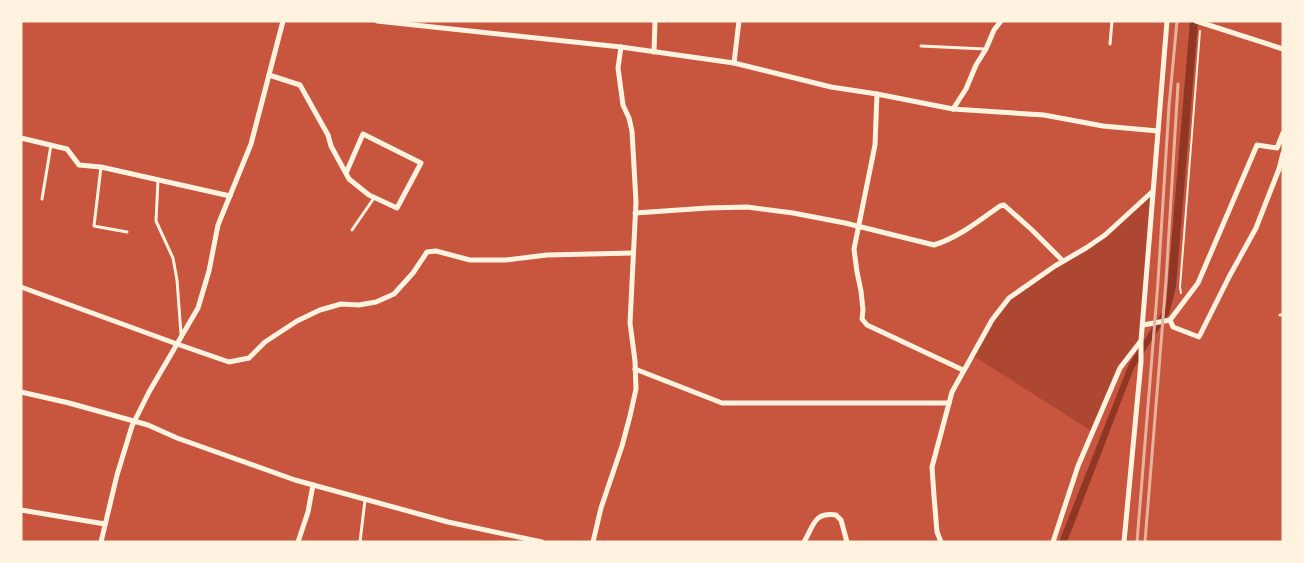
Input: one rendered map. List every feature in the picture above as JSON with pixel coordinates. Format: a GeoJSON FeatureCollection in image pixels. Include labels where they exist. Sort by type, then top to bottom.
{"type":"FeatureCollection","features":[{"type":"Feature","properties":{"kind":"street"},"geometry":{"type":"LineString","coordinates":[[101,542],[116,475],[135,421],[149,392],[198,308],[209,271],[218,224],[250,144],[283,21]]}},
{"type":"Feature","properties":{"kind":"street"},"geometry":{"type":"LineString","coordinates":[[378,21],[621,47],[734,63],[831,87],[953,109],[1044,116],[1103,126],[1158,131]]}},
{"type":"Feature","properties":{"kind":"street"},"geometry":{"type":"LineString","coordinates":[[654,52],[655,21]]}},
{"type":"Feature","properties":{"kind":"street"},"geometry":{"type":"LineString","coordinates":[[734,63],[738,21]]}},
{"type":"Feature","properties":{"kind":"street"},"geometry":{"type":"LineString","coordinates":[[953,109],[966,89],[994,30],[1001,21]]}},
{"type":"Feature","properties":{"kind":"street"},"geometry":{"type":"LineString","coordinates":[[1124,542],[1141,362],[1152,192],[1167,21]]}},
{"type":"Feature","properties":{"kind":"street"},"geometry":{"type":"LineString","coordinates":[[1198,22],[1283,49]]}},
{"type":"Feature","properties":{"kind":"street"},"geometry":{"type":"LineString","coordinates":[[593,542],[601,508],[622,446],[636,388],[636,369],[630,323],[636,202],[632,131],[623,105],[618,68],[621,47]]}},
{"type":"Feature","properties":{"kind":"street"},"geometry":{"type":"LineString","coordinates":[[269,75],[300,85],[328,135],[331,146],[348,179],[368,195],[397,208],[421,163],[363,134],[346,174]]}},
{"type":"Feature","properties":{"kind":"street"},"geometry":{"type":"LineString","coordinates":[[877,94],[875,145],[854,249],[862,301],[862,319],[866,325],[963,370]]}},
{"type":"Feature","properties":{"kind":"street"},"geometry":{"type":"LineString","coordinates":[[1277,148],[1283,133]]}},
{"type":"Feature","properties":{"kind":"street"},"geometry":{"type":"LineString","coordinates":[[21,138],[67,149],[79,165],[101,167],[230,196]]}},
{"type":"Feature","properties":{"kind":"street"},"geometry":{"type":"LineString","coordinates":[[1143,324],[1170,320],[1183,303],[1198,283],[1257,145],[1277,148],[1283,153],[1279,169],[1256,228],[1199,337],[1172,328],[1170,320]]}},
{"type":"Feature","properties":{"kind":"street"},"geometry":{"type":"LineString","coordinates":[[941,542],[937,532],[932,467],[952,392],[992,320],[1009,298],[1104,235],[1152,192]]}},
{"type":"Feature","properties":{"kind":"street"},"geometry":{"type":"LineString","coordinates":[[636,213],[747,206],[858,226],[934,245],[968,229],[1004,205],[1063,261]]}},
{"type":"Feature","properties":{"kind":"street"},"geometry":{"type":"LineString","coordinates":[[21,287],[229,362],[249,358],[264,342],[296,321],[320,310],[340,304],[359,305],[376,302],[394,294],[427,252],[436,251],[470,260],[506,260],[547,255],[633,253]]}},
{"type":"Feature","properties":{"kind":"street"},"geometry":{"type":"LineString","coordinates":[[1053,542],[1078,466],[1120,368],[1141,341]]}},
{"type":"Feature","properties":{"kind":"street"},"geometry":{"type":"LineString","coordinates":[[636,369],[722,403],[949,403]]}},
{"type":"Feature","properties":{"kind":"street"},"geometry":{"type":"LineString","coordinates":[[21,392],[148,425],[177,438],[295,480],[448,522],[542,542]]}},
{"type":"Feature","properties":{"kind":"street"},"geometry":{"type":"LineString","coordinates":[[298,542],[308,512],[313,485]]}},
{"type":"Feature","properties":{"kind":"street"},"geometry":{"type":"LineString","coordinates":[[21,510],[105,524]]}},
{"type":"Feature","properties":{"kind":"street"},"geometry":{"type":"LineString","coordinates":[[804,542],[818,517],[826,513],[836,515],[841,520],[846,542]]}},
{"type":"Feature","properties":{"kind":"lane"},"geometry":{"type":"LineString","coordinates":[[1110,44],[1112,21]]}},
{"type":"Feature","properties":{"kind":"lane"},"geometry":{"type":"LineString","coordinates":[[921,46],[986,50]]}},
{"type":"Feature","properties":{"kind":"lane"},"geometry":{"type":"LineString","coordinates":[[42,199],[51,144]]}},
{"type":"Feature","properties":{"kind":"lane"},"geometry":{"type":"LineString","coordinates":[[101,167],[94,226],[127,232]]}},
{"type":"Feature","properties":{"kind":"lane"},"geometry":{"type":"LineString","coordinates":[[158,180],[156,221],[173,258],[182,337]]}},
{"type":"Feature","properties":{"kind":"lane"},"geometry":{"type":"LineString","coordinates":[[352,230],[374,198]]}},
{"type":"Feature","properties":{"kind":"lane"},"geometry":{"type":"LineString","coordinates":[[360,542],[365,500]]}},
{"type":"Feature","properties":{"kind":"path"},"geometry":{"type":"LineString","coordinates":[[1183,303],[1180,287],[1198,22]]}},
{"type":"Feature","properties":{"kind":"shaded area"},"geometry":{"type":"Polygon","coordinates":[[[1190,21],[1198,21],[1176,287],[1169,314],[1134,368],[1067,542],[1059,542],[1129,364],[1166,306],[1190,21]]]}},
{"type":"Feature","properties":{"kind":"shaded area"},"geometry":{"type":"Polygon","coordinates":[[[1152,192],[1141,341],[1120,368],[1093,432],[972,355],[1009,298],[1086,248],[1152,192]]]}},
{"type":"Feature","properties":{"kind":"railway"},"geometry":{"type":"LineString","coordinates":[[1137,542],[1177,21]]}},
{"type":"Feature","properties":{"kind":"railway"},"geometry":{"type":"LineString","coordinates":[[1145,542],[1166,281],[1178,84]]}}]}
